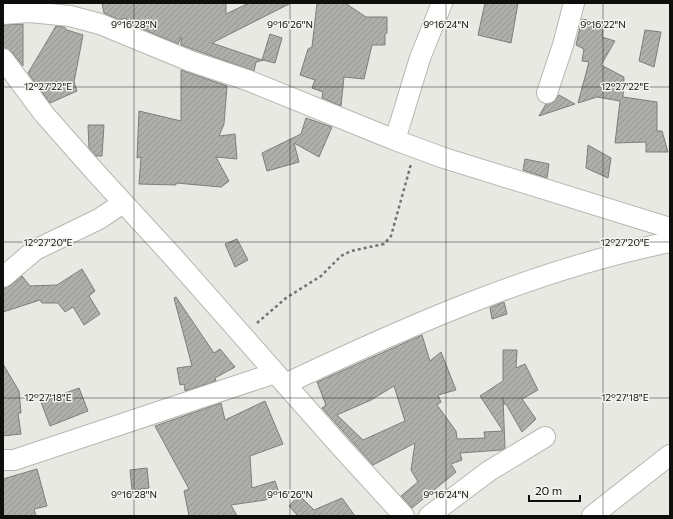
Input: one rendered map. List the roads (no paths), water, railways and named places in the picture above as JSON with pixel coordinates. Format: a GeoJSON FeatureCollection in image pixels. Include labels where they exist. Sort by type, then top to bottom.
{"type":"FeatureCollection","features":[{"type":"Feature","properties":{"kind":"street"},"geometry":{"type":"LineString","coordinates":[[395,140],[420,58],[442,3]]}},
{"type":"Feature","properties":{"kind":"street"},"geometry":{"type":"LineString","coordinates":[[546,93],[563,45],[574,3]]}},
{"type":"Feature","properties":{"kind":"street"},"geometry":{"type":"LineString","coordinates":[[3,14],[30,12],[46,8],[100,24],[190,61],[247,80],[414,147],[487,172],[670,228]]}},
{"type":"Feature","properties":{"kind":"street"},"geometry":{"type":"LineString","coordinates":[[3,59],[44,114],[404,516]]}},
{"type":"Feature","properties":{"kind":"street"},"geometry":{"type":"LineString","coordinates":[[3,277],[35,250],[99,219],[123,203]]}},
{"type":"Feature","properties":{"kind":"street"},"geometry":{"type":"LineString","coordinates":[[3,460],[14,460],[280,378],[355,351],[531,279],[644,247],[670,242]]}},
{"type":"Feature","properties":{"kind":"street"},"geometry":{"type":"LineString","coordinates":[[429,516],[489,471],[545,437]]}},
{"type":"Feature","properties":{"kind":"street"},"geometry":{"type":"LineString","coordinates":[[592,516],[670,455]]}}]}
